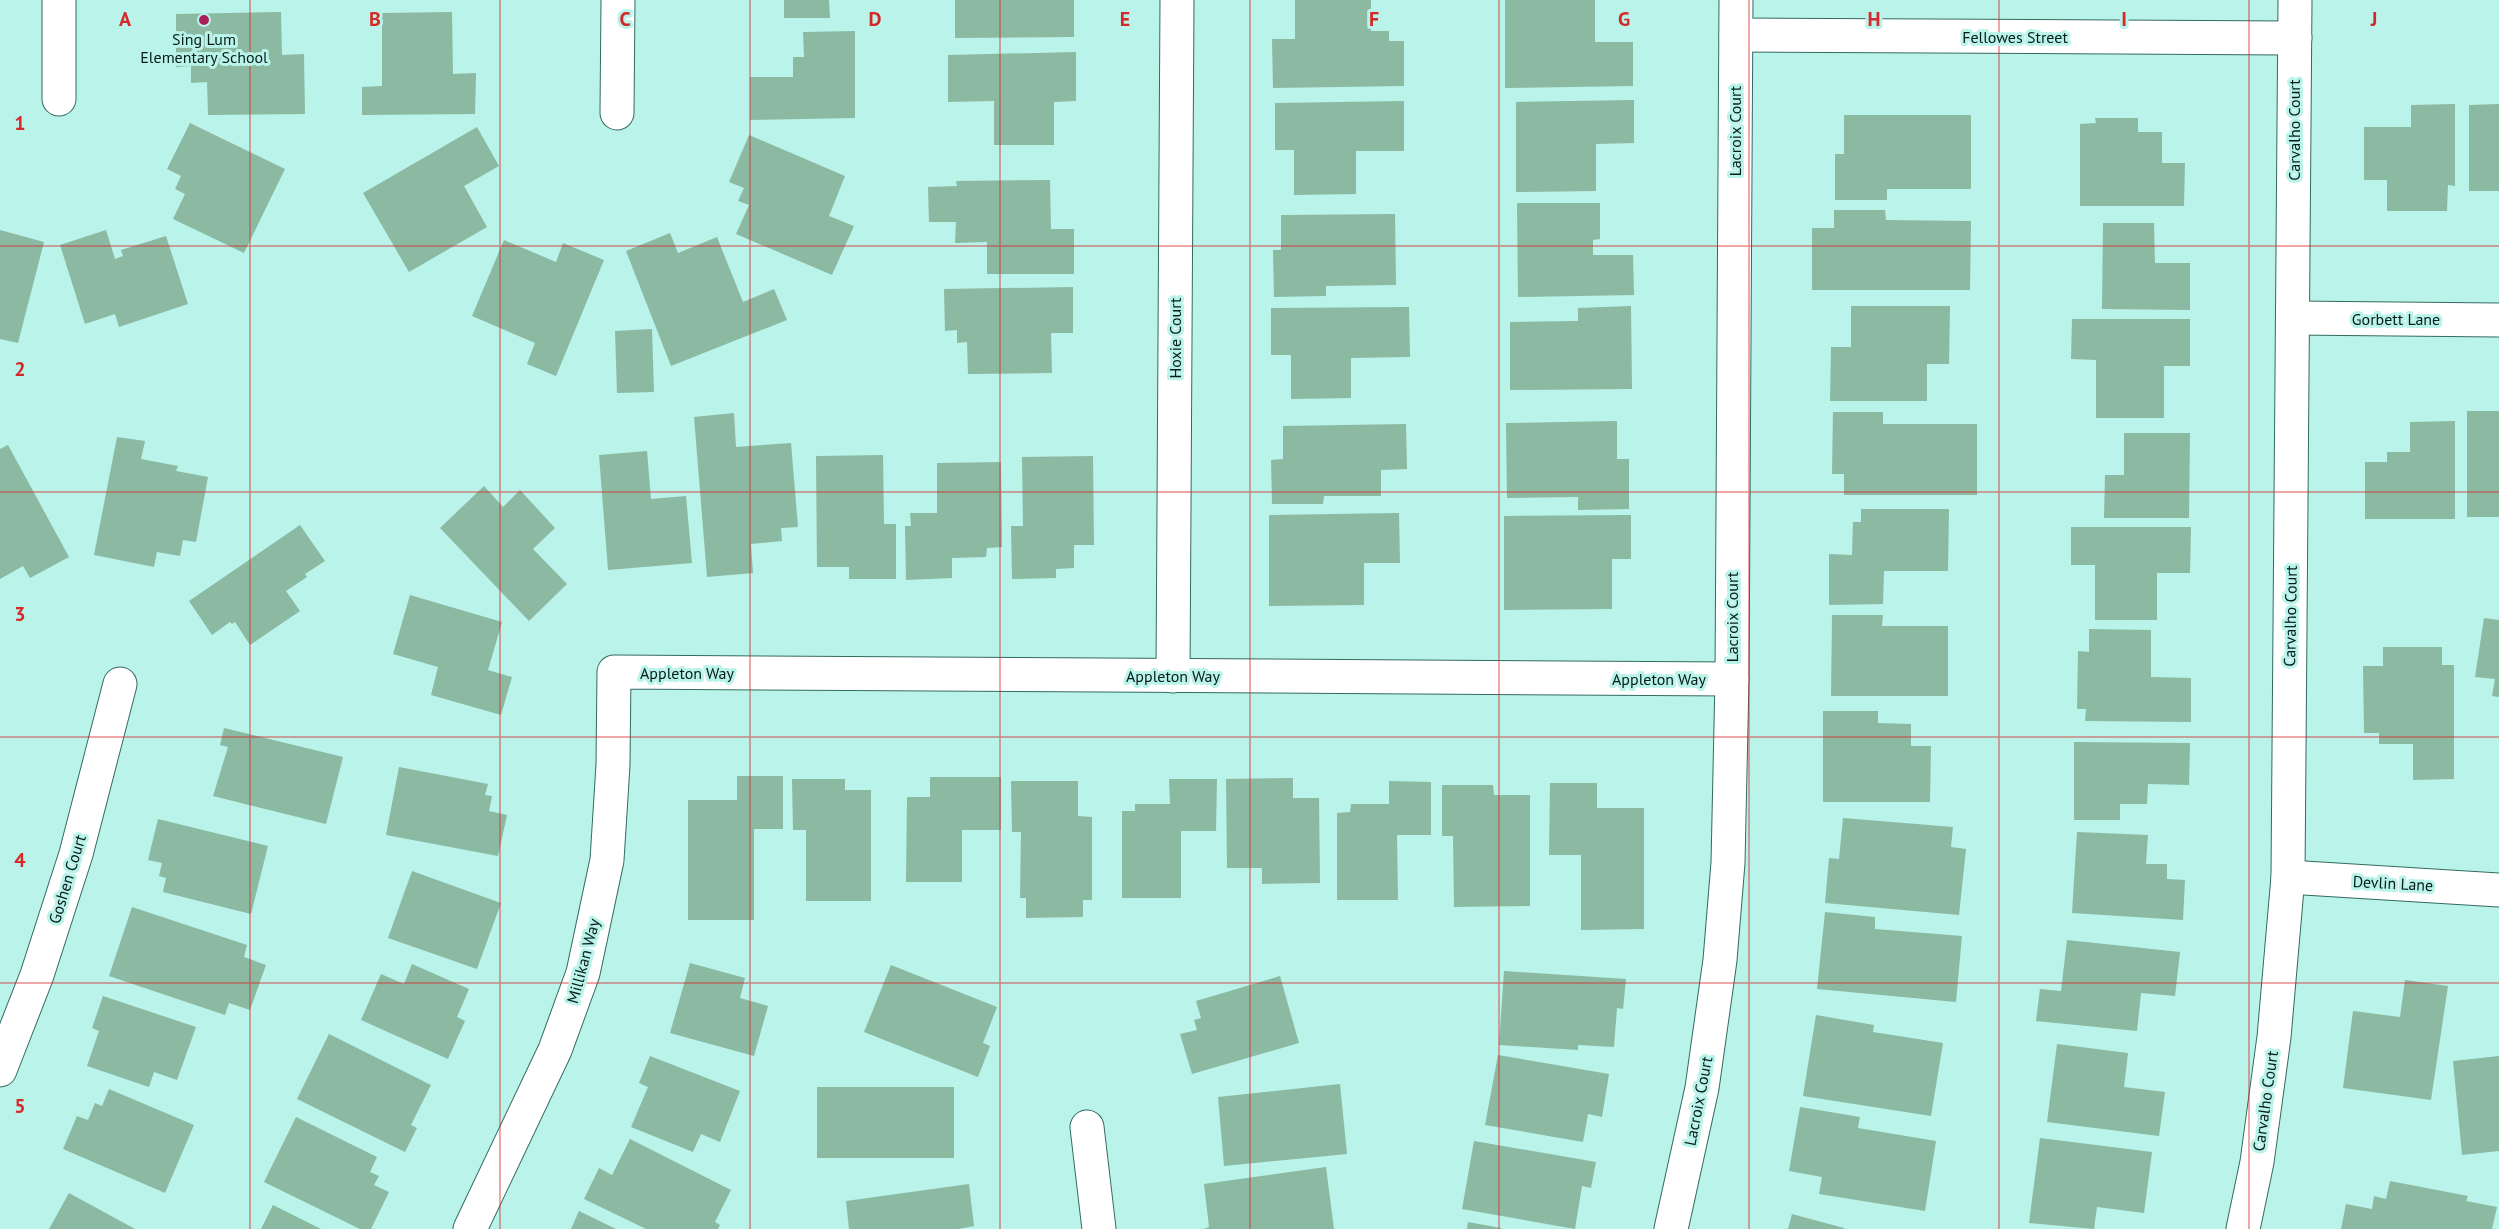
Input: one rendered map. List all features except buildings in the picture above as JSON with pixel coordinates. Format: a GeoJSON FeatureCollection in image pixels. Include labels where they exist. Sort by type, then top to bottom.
{"type":"FeatureCollection","features":[{"type":"Feature","properties":{"kind":"street"},"geometry":{"type":"LineString","coordinates":[[58,99],[59,0]]}},
{"type":"Feature","properties":{"kind":"street"},"geometry":{"type":"LineString","coordinates":[[617,113],[618,0]]}},
{"type":"Feature","properties":{"kind":"street","name":"Hoxie Court"},"geometry":{"type":"LineString","coordinates":[[1173,676],[1177,0]]}},
{"type":"Feature","properties":{"kind":"street","name":"Lacroix Court"},"geometry":{"type":"LineString","coordinates":[[1671,1229],[1702,1088],[1720,960],[1728,862],[1732,679],[1736,0]]}},
{"type":"Feature","properties":{"kind":"street","name":"Carvalho Court"},"geometry":{"type":"LineString","coordinates":[[2243,1229],[2256,1162],[2274,1037],[2288,877],[2295,0]]}},
{"type":"Feature","properties":{"kind":"street","name":"Fellowes Street"},"geometry":{"type":"LineString","coordinates":[[1736,35],[2295,38]]}},
{"type":"Feature","properties":{"kind":"street","name":"Gorbett Lane"},"geometry":{"type":"LineString","coordinates":[[2293,318],[2499,320]]}},
{"type":"Feature","properties":{"kind":"street","name":"Appleton Way"},"geometry":{"type":"LineString","coordinates":[[614,672],[1732,679]]}},
{"type":"Feature","properties":{"kind":"street","name":"Millikan Way"},"geometry":{"type":"LineString","coordinates":[[470,1229],[555,1050],[583,973],[607,860],[613,765],[614,672]]}},
{"type":"Feature","properties":{"kind":"street","name":"Goshen Court"},"geometry":{"type":"LineString","coordinates":[[0,1070],[38,975],[76,854],[120,684]]}},
{"type":"Feature","properties":{"kind":"street","name":"Devlin Lane"},"geometry":{"type":"LineString","coordinates":[[2288,877],[2499,890]]}},
{"type":"Feature","properties":{"kind":"street"},"geometry":{"type":"LineString","coordinates":[[1087,1127],[1099,1229]]}},
{"type":"Feature","properties":{"kind":"place","name":"Sing Lum Elementary School"},"geometry":{"type":"Point","coordinates":[204,20]}}]}
